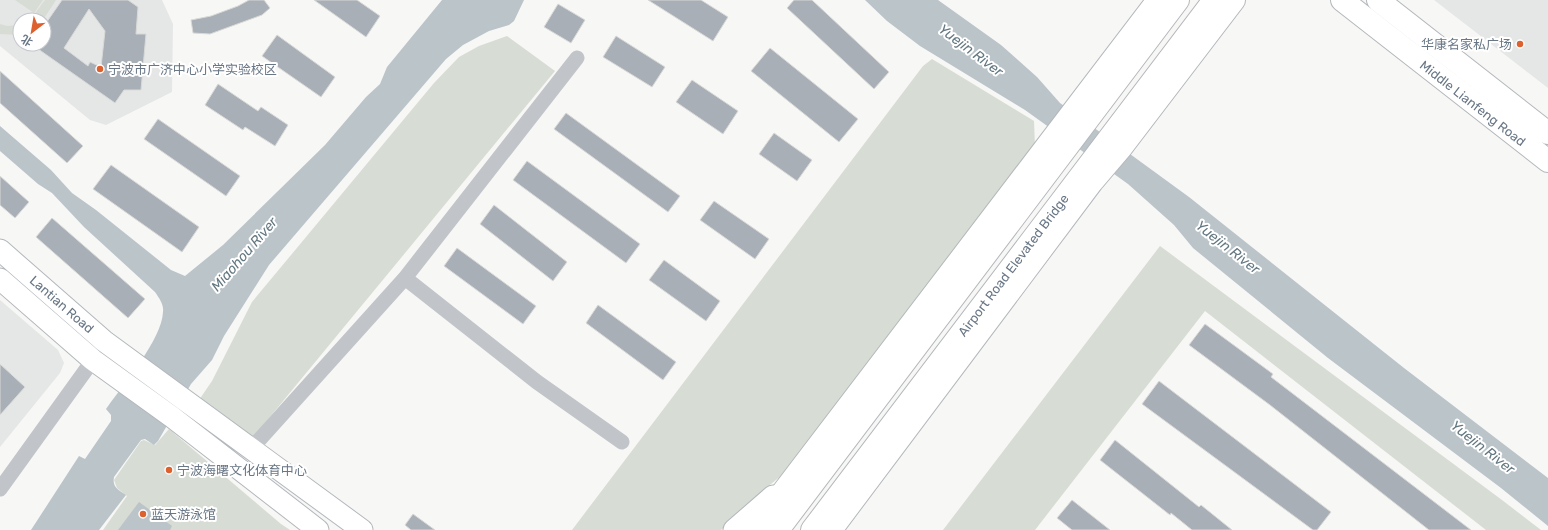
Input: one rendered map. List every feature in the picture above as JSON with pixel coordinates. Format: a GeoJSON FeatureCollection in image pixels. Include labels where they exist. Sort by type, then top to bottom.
{"type":"FeatureCollection","features":[{"type":"Feature","properties":{"kind":"main road"},"geometry":{"type":"LineString","coordinates":[[754,530],[1158,0]]}},
{"type":"Feature","properties":{"kind":"main road"},"geometry":{"type":"LineString","coordinates":[[778,530],[1178,0]]}},
{"type":"Feature","properties":{"kind":"main road","name":"Airport Road Elevated Bridge"},"geometry":{"type":"LineString","coordinates":[[812,530],[1214,0]]}},
{"type":"Feature","properties":{"kind":"main road"},"geometry":{"type":"LineString","coordinates":[[831,530],[1092,182],[1121,148],[1234,0]]}},
{"type":"Feature","properties":{"kind":"main road","name":"Middle Lianfeng Road"},"geometry":{"type":"LineString","coordinates":[[1342,0],[1548,161]]}},
{"type":"Feature","properties":{"kind":"main road","name":"Middle Lianfeng Road"},"geometry":{"type":"LineString","coordinates":[[1378,0],[1548,133]]}},
{"type":"Feature","properties":{"kind":"street"},"geometry":{"type":"LineString","coordinates":[[251,449],[405,278],[578,58]]}},
{"type":"Feature","properties":{"kind":"street","name":"Lantian Road"},"geometry":{"type":"LineString","coordinates":[[0,250],[104,341],[362,530]]}},
{"type":"Feature","properties":{"kind":"street"},"geometry":{"type":"LineString","coordinates":[[405,278],[537,382],[622,442]]}},
{"type":"Feature","properties":{"kind":"street","name":"Lantian Road"},"geometry":{"type":"LineString","coordinates":[[0,279],[93,360],[172,417],[318,530]]}},
{"type":"Feature","properties":{"kind":"street"},"geometry":{"type":"LineString","coordinates":[[0,489],[93,360]]}},
{"type":"Feature","properties":{"kind":"street"},"geometry":{"type":"LineString","coordinates":[[734,530],[792,480]]}},
{"type":"Feature","properties":{"kind":"shaded area","name":"宁波市广济中心小学实验校区"},"geometry":{"type":"Polygon","coordinates":[[[0,0],[162,0],[173,24],[172,92],[106,125],[90,120],[0,46],[0,0]]]}},
{"type":"Feature","properties":{"kind":"shaded area"},"geometry":{"type":"Polygon","coordinates":[[[15,0],[43,0],[35,12],[15,0]]]}},
{"type":"Feature","properties":{"kind":"shaded area"},"geometry":{"type":"Polygon","coordinates":[[[45,0],[56,0],[48,12],[36,12],[45,0]]]}},
{"type":"Feature","properties":{"kind":"shaded area","name":"华康名家私广场"},"geometry":{"type":"Polygon","coordinates":[[[1434,0],[1548,0],[1548,88],[1434,0]]]}},
{"type":"Feature","properties":{"kind":"shaded area"},"geometry":{"type":"Polygon","coordinates":[[[0,24],[12,26],[12,35],[0,34],[0,24]]]}},
{"type":"Feature","properties":{"kind":"shaded area"},"geometry":{"type":"Polygon","coordinates":[[[507,36],[555,71],[246,446],[199,400],[212,381],[252,302],[434,83],[459,57],[479,46],[507,36]]]}},
{"type":"Feature","properties":{"kind":"shaded area"},"geometry":{"type":"Polygon","coordinates":[[[932,59],[1034,121],[1035,147],[792,467],[761,492],[721,530],[572,530],[923,66],[932,59]]]}},
{"type":"Feature","properties":{"kind":"shaded area"},"geometry":{"type":"Polygon","coordinates":[[[1160,246],[1541,530],[1486,530],[1205,311],[1035,530],[943,530],[1160,246]]]}},
{"type":"Feature","properties":{"kind":"shaded area"},"geometry":{"type":"Polygon","coordinates":[[[0,300],[58,350],[64,363],[60,373],[0,447],[0,300]]]}},
{"type":"Feature","properties":{"kind":"shaded area","name":"宁波海曙文化体育中心"},"geometry":{"type":"Polygon","coordinates":[[[169,429],[290,530],[103,530],[127,496],[117,488],[114,480],[141,441],[144,440],[155,445],[169,429]]]}},
{"type":"Feature","properties":{"kind":"water","name":"Miaohou River"},"geometry":{"type":"Polygon","coordinates":[[[442,0],[524,0],[514,21],[509,25],[489,31],[463,45],[446,59],[269,265],[224,336],[212,360],[191,384],[158,441],[154,445],[145,439],[141,440],[114,477],[115,486],[126,495],[99,530],[31,530],[79,456],[85,459],[111,421],[111,415],[106,409],[149,348],[161,323],[163,306],[155,292],[84,227],[52,193],[38,184],[0,151],[0,126],[51,170],[72,193],[96,210],[171,270],[185,276],[223,245],[325,145],[366,97],[380,84],[387,67],[442,0]]]}},
{"type":"Feature","properties":{"kind":"water","name":"Yuejin River"},"geometry":{"type":"Polygon","coordinates":[[[865,0],[938,0],[1001,45],[1037,77],[1060,103],[1189,197],[1404,368],[1548,478],[1548,526],[1501,488],[1328,358],[1193,248],[1174,225],[1128,184],[1025,110],[920,46],[887,21],[865,0]]]}},
{"type":"Feature","properties":{"kind":"water","name":"蓝天游泳馆"},"geometry":{"type":"Polygon","coordinates":[[[139,502],[172,526],[170,530],[118,530],[139,502]]]}},
{"type":"Feature","properties":{"kind":"building"},"geometry":{"type":"Polygon","coordinates":[[[62,0],[128,0],[138,7],[136,34],[146,34],[141,90],[124,90],[115,103],[42,52],[52,52],[52,14],[62,0]],[[89,9],[64,48],[88,66],[90,62],[101,67],[105,31],[89,9]]]}},
{"type":"Feature","properties":{"kind":"building"},"geometry":{"type":"Polygon","coordinates":[[[249,0],[264,0],[270,8],[262,15],[210,34],[193,33],[191,20],[211,16],[238,6],[249,0]]]}},
{"type":"Feature","properties":{"kind":"building"},"geometry":{"type":"Polygon","coordinates":[[[314,0],[357,0],[380,16],[366,37],[314,0]]]}},
{"type":"Feature","properties":{"kind":"building"},"geometry":{"type":"Polygon","coordinates":[[[648,0],[701,0],[728,17],[713,41],[648,0]]]}},
{"type":"Feature","properties":{"kind":"building"},"geometry":{"type":"Polygon","coordinates":[[[794,0],[812,0],[889,72],[874,89],[787,8],[794,0]]]}},
{"type":"Feature","properties":{"kind":"building"},"geometry":{"type":"Polygon","coordinates":[[[558,4],[585,20],[571,43],[544,27],[558,4]]]}},
{"type":"Feature","properties":{"kind":"building"},"geometry":{"type":"Polygon","coordinates":[[[277,35],[335,77],[321,97],[262,56],[277,35]]]}},
{"type":"Feature","properties":{"kind":"building"},"geometry":{"type":"Polygon","coordinates":[[[616,36],[665,67],[652,87],[603,57],[616,36]]]}},
{"type":"Feature","properties":{"kind":"building"},"geometry":{"type":"Polygon","coordinates":[[[770,48],[858,119],[839,142],[751,71],[770,48]]]}},
{"type":"Feature","properties":{"kind":"building"},"geometry":{"type":"Polygon","coordinates":[[[0,71],[83,146],[67,163],[0,103],[0,71]]]}},
{"type":"Feature","properties":{"kind":"building"},"geometry":{"type":"Polygon","coordinates":[[[692,80],[738,111],[723,134],[676,102],[692,80]]]}},
{"type":"Feature","properties":{"kind":"building"},"geometry":{"type":"Polygon","coordinates":[[[218,84],[258,111],[261,107],[288,125],[275,146],[245,127],[243,130],[205,105],[218,84]]]}},
{"type":"Feature","properties":{"kind":"building"},"geometry":{"type":"Polygon","coordinates":[[[566,113],[680,196],[668,212],[554,129],[566,113]]]}},
{"type":"Feature","properties":{"kind":"building"},"geometry":{"type":"Polygon","coordinates":[[[158,119],[240,176],[226,196],[144,139],[158,119]]]}},
{"type":"Feature","properties":{"kind":"building"},"geometry":{"type":"Polygon","coordinates":[[[774,133],[812,160],[797,181],[759,154],[774,133]]]}},
{"type":"Feature","properties":{"kind":"building"},"geometry":{"type":"Polygon","coordinates":[[[527,161],[640,244],[626,263],[513,180],[527,161]]]}},
{"type":"Feature","properties":{"kind":"building"},"geometry":{"type":"Polygon","coordinates":[[[111,165],[199,227],[182,252],[93,189],[111,165]]]}},
{"type":"Feature","properties":{"kind":"building"},"geometry":{"type":"Polygon","coordinates":[[[0,176],[29,202],[15,218],[0,205],[0,176]]]}},
{"type":"Feature","properties":{"kind":"building"},"geometry":{"type":"Polygon","coordinates":[[[714,201],[769,239],[755,259],[700,220],[714,201]]]}},
{"type":"Feature","properties":{"kind":"building"},"geometry":{"type":"Polygon","coordinates":[[[494,205],[567,262],[553,281],[480,224],[494,205]]]}},
{"type":"Feature","properties":{"kind":"building"},"geometry":{"type":"Polygon","coordinates":[[[52,218],[145,299],[128,318],[36,237],[52,218]]]}},
{"type":"Feature","properties":{"kind":"building"},"geometry":{"type":"Polygon","coordinates":[[[457,248],[536,306],[523,324],[444,266],[457,248]]]}},
{"type":"Feature","properties":{"kind":"building"},"geometry":{"type":"Polygon","coordinates":[[[664,260],[720,301],[706,321],[649,280],[664,260]]]}},
{"type":"Feature","properties":{"kind":"building"},"geometry":{"type":"Polygon","coordinates":[[[598,305],[676,362],[663,380],[586,323],[598,305]]]}},
{"type":"Feature","properties":{"kind":"building"},"geometry":{"type":"Polygon","coordinates":[[[1205,324],[1273,374],[1271,377],[1471,530],[1429,530],[1270,405],[1189,345],[1205,324]]]}},
{"type":"Feature","properties":{"kind":"building"},"geometry":{"type":"Polygon","coordinates":[[[0,364],[25,387],[0,415],[0,364]]]}},
{"type":"Feature","properties":{"kind":"building"},"geometry":{"type":"Polygon","coordinates":[[[1159,381],[1331,512],[1317,530],[1313,530],[1142,404],[1159,381]]]}},
{"type":"Feature","properties":{"kind":"building"},"geometry":{"type":"Polygon","coordinates":[[[1115,440],[1199,507],[1201,505],[1232,530],[1192,530],[1171,513],[1170,515],[1100,460],[1115,440]]]}},
{"type":"Feature","properties":{"kind":"building"},"geometry":{"type":"Polygon","coordinates":[[[1072,500],[1110,530],[1072,530],[1057,518],[1072,500]]]}},
{"type":"Feature","properties":{"kind":"building"},"geometry":{"type":"Polygon","coordinates":[[[413,514],[435,530],[411,530],[405,525],[413,514]]]}},
{"type":"Feature","properties":{"kind":"place","name":"华康名家私广场"},"geometry":{"type":"Point","coordinates":[1520,44]}},
{"type":"Feature","properties":{"kind":"place","name":"宁波市广济中心小学实验校区"},"geometry":{"type":"Point","coordinates":[100,69]}},
{"type":"Feature","properties":{"kind":"place","name":"宁波海曙文化体育中心"},"geometry":{"type":"Point","coordinates":[169,470]}},
{"type":"Feature","properties":{"kind":"place","name":"蓝天游泳馆"},"geometry":{"type":"Point","coordinates":[143,514]}}]}
